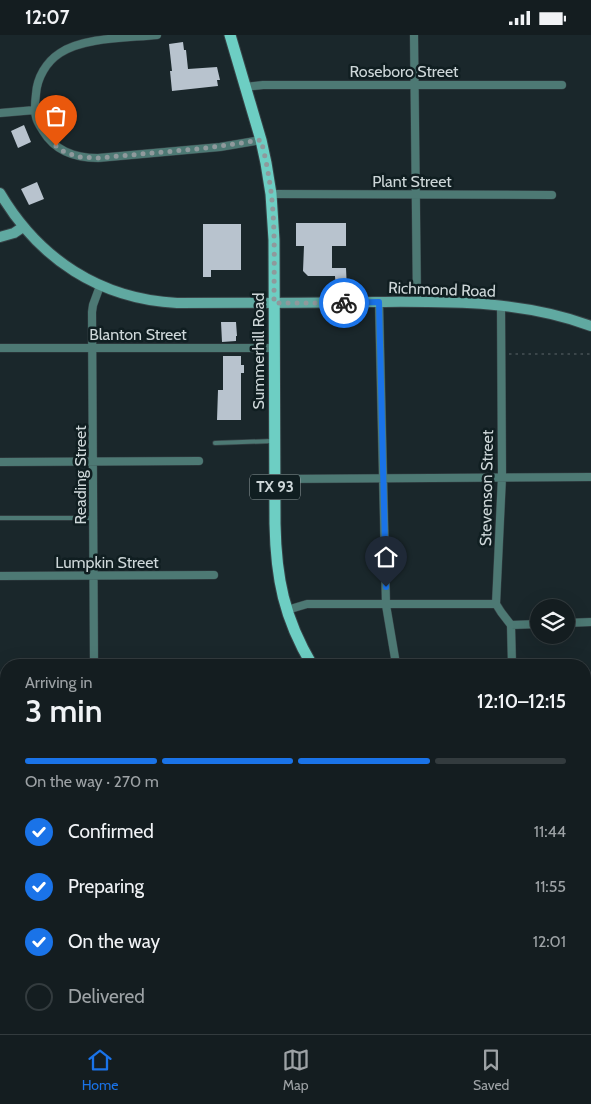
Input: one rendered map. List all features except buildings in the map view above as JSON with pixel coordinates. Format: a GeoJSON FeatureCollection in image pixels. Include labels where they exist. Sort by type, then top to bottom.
{"type":"FeatureCollection","features":[{"type":"Feature","properties":{"kind":"main road","name":"Summerhill Road"},"geometry":{"type":"LineString","coordinates":[[230,35],[261,140],[270,178],[274,239],[274,479],[276,555],[280,583],[287,610],[297,637],[309,659]]}},
{"type":"Feature","properties":{"kind":"street"},"geometry":{"type":"LineString","coordinates":[[157,35],[93,42],[70,48],[52,60],[41,75],[36,90],[35,110],[38,123],[44,134],[56,146],[70,154],[88,158],[109,158],[207,148],[261,140]]}},
{"type":"Feature","properties":{"kind":"street"},"geometry":{"type":"LineString","coordinates":[[414,35],[417,301]]}},
{"type":"Feature","properties":{"kind":"street","name":"Roseboro Street"},"geometry":{"type":"LineString","coordinates":[[245,87],[264,85],[562,85]]}},
{"type":"Feature","properties":{"kind":"street"},"geometry":{"type":"LineString","coordinates":[[0,113],[35,110]]}},
{"type":"Feature","properties":{"kind":"street","name":"Richmond Road"},"geometry":{"type":"LineString","coordinates":[[0,193],[23,227],[52,256],[71,270],[100,286],[130,296],[167,303],[417,301],[464,303],[542,312],[577,320],[591,326]]}},
{"type":"Feature","properties":{"kind":"street","name":"Plant Street"},"geometry":{"type":"LineString","coordinates":[[271,194],[552,195]]}},
{"type":"Feature","properties":{"kind":"street"},"geometry":{"type":"LineString","coordinates":[[0,237],[14,233],[23,227]]}},
{"type":"Feature","properties":{"kind":"street","name":"Reading Street"},"geometry":{"type":"LineString","coordinates":[[94,659],[92,347],[93,305],[100,286]]}},
{"type":"Feature","properties":{"kind":"street"},"geometry":{"type":"LineString","coordinates":[[379,302],[386,605],[395,659]]}},
{"type":"Feature","properties":{"kind":"street","name":"Stevenson Street"},"geometry":{"type":"LineString","coordinates":[[496,604],[502,477],[501,306]]}},
{"type":"Feature","properties":{"kind":"street","name":"Blanton Street"},"geometry":{"type":"LineString","coordinates":[[0,348],[275,348]]}},
{"type":"Feature","properties":{"kind":"street"},"geometry":{"type":"LineString","coordinates":[[0,462],[199,461]]}},
{"type":"Feature","properties":{"kind":"street"},"geometry":{"type":"LineString","coordinates":[[274,479],[591,477]]}},
{"type":"Feature","properties":{"kind":"street","name":"Lumpkin Street"},"geometry":{"type":"LineString","coordinates":[[0,576],[214,575]]}},
{"type":"Feature","properties":{"kind":"street"},"geometry":{"type":"LineString","coordinates":[[287,610],[307,604],[496,604],[511,625],[512,659]]}},
{"type":"Feature","properties":{"kind":"street"},"geometry":{"type":"LineString","coordinates":[[575,623],[591,623]]}},
{"type":"Feature","properties":{"kind":"street"},"geometry":{"type":"LineString","coordinates":[[511,625],[530,624]]}},
{"type":"Feature","properties":{"kind":"lane"},"geometry":{"type":"LineString","coordinates":[[215,443],[275,441]]}},
{"type":"Feature","properties":{"kind":"lane"},"geometry":{"type":"LineString","coordinates":[[0,518],[94,518]]}},
{"type":"Feature","properties":{"kind":"path"},"geometry":{"type":"LineString","coordinates":[[501,354],[591,355]]}},
{"type":"Feature","properties":{"kind":"way so far"},"geometry":{"type":"LineString","coordinates":[[56,146],[78,157],[98,158],[207,148],[261,140],[270,178],[274,239],[274,303],[344,303]]}},
{"type":"Feature","properties":{"kind":"route"},"geometry":{"type":"LineString","coordinates":[[344,303],[379,302],[386,587]]}}]}
